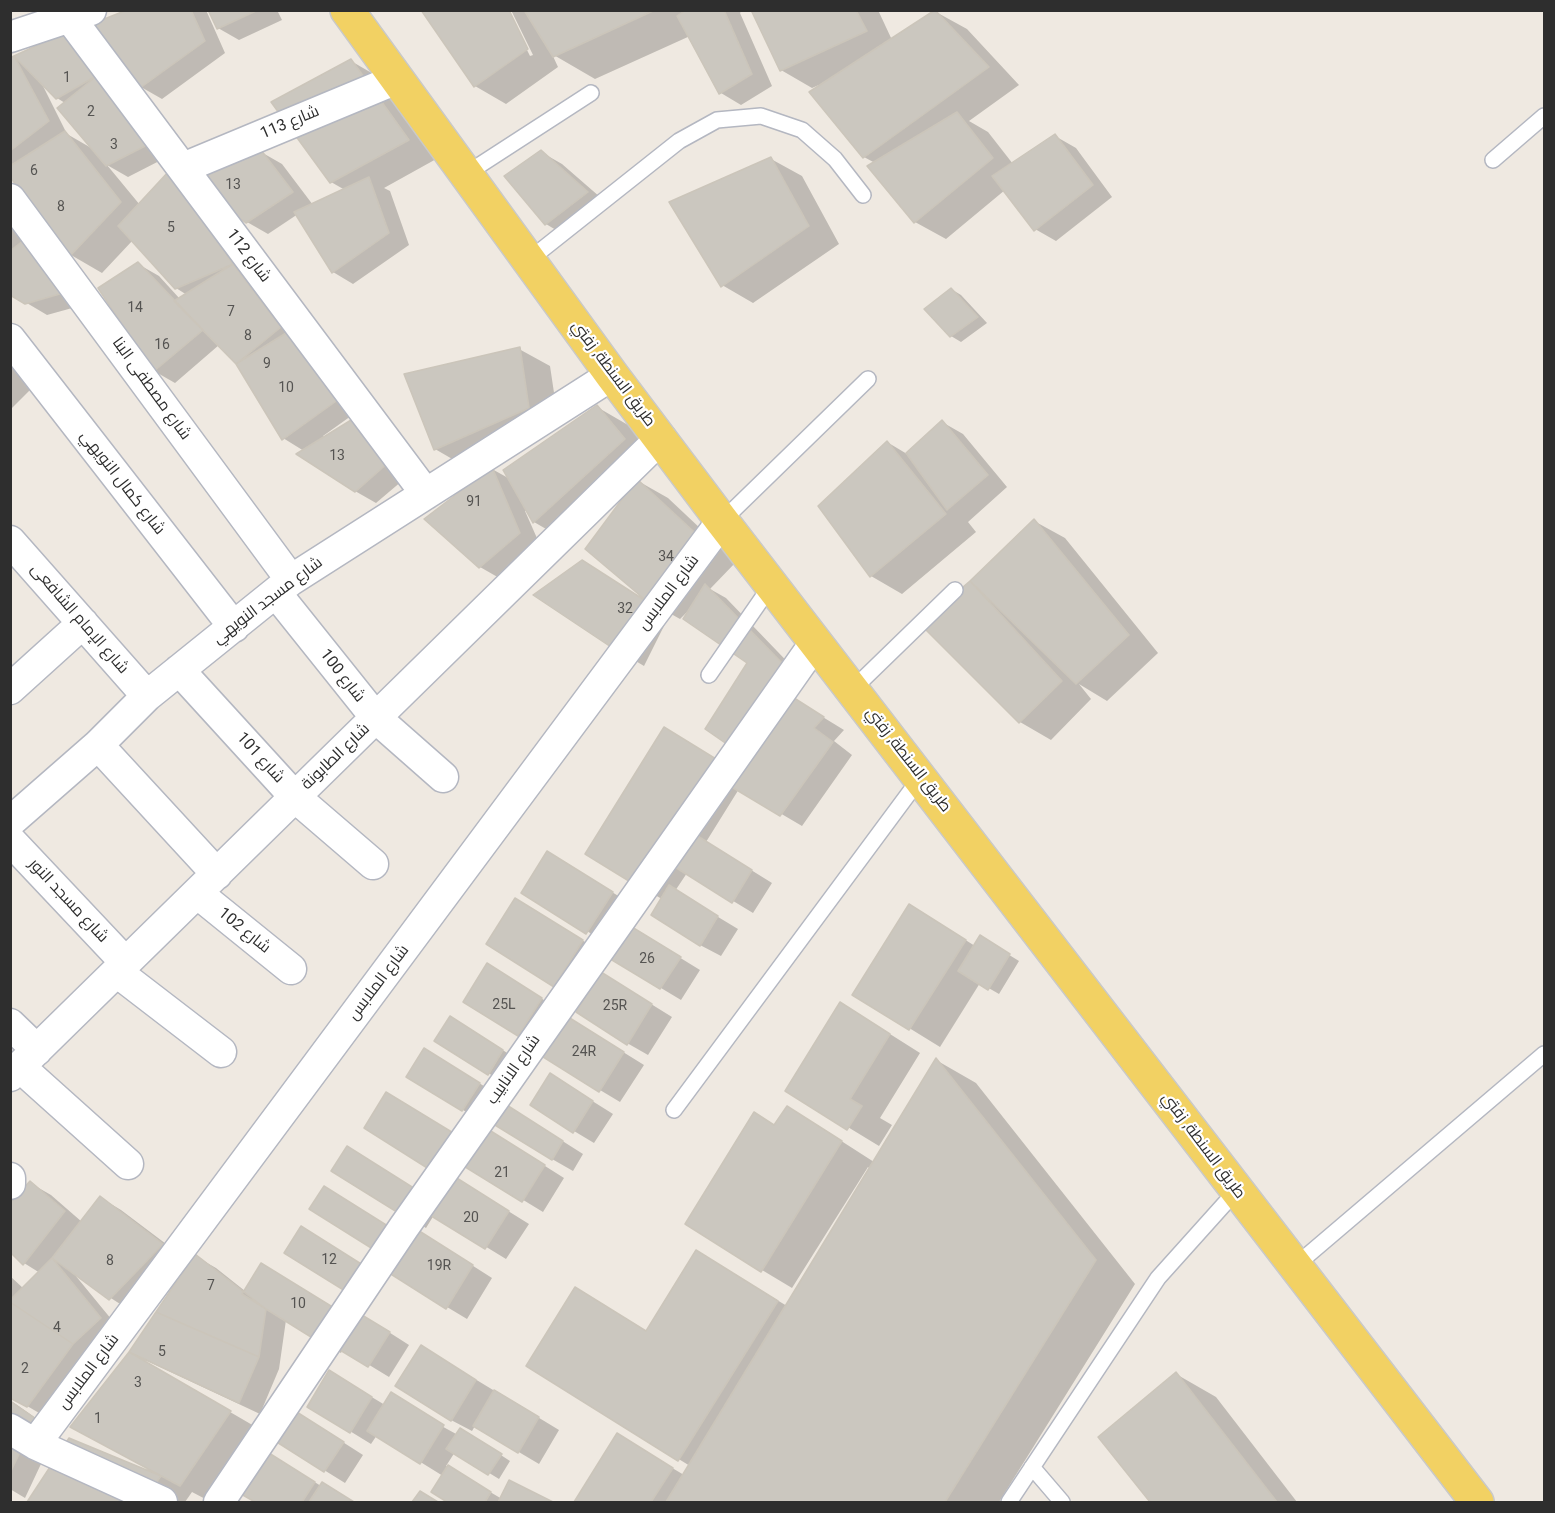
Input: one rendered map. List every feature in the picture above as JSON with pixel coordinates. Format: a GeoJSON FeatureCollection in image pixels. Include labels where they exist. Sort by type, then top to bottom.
{"type":"FeatureCollection","features":[{"type":"Feature","properties":{"kind":"main road","name":"طريق السنطة, زفتي"},"geometry":{"type":"LineString","coordinates":[[347,10],[612,375],[815,643],[921,777],[1478,1503]]}},
{"type":"Feature","properties":{"kind":"street"},"geometry":{"type":"LineString","coordinates":[[10,37],[81,14]]}},
{"type":"Feature","properties":{"kind":"street","name":"شارع 112"},"geometry":{"type":"LineString","coordinates":[[81,14],[183,168],[426,494]]}},
{"type":"Feature","properties":{"kind":"street","name":"شارع 113"},"geometry":{"type":"LineString","coordinates":[[183,168],[397,79]]}},
{"type":"Feature","properties":{"kind":"street","name":"شارع مصطفى البنا"},"geometry":{"type":"LineString","coordinates":[[10,199],[283,586]]}},
{"type":"Feature","properties":{"kind":"street","name":"شارع كمال النويهي"},"geometry":{"type":"LineString","coordinates":[[10,339],[234,627]]}},
{"type":"Feature","properties":{"kind":"street","name":"شارع مسجد النويهي"},"geometry":{"type":"LineString","coordinates":[[10,822],[98,745],[147,696],[283,586],[612,375]]}},
{"type":"Feature","properties":{"kind":"street","name":"شارع الطابونة"},"geometry":{"type":"LineString","coordinates":[[22,1064],[661,438]]}},
{"type":"Feature","properties":{"kind":"street","name":"شارع الملابس"},"geometry":{"type":"LineString","coordinates":[[23,1436],[723,521]]}},
{"type":"Feature","properties":{"kind":"street","name":"شارع الإمام الشافعى"},"geometry":{"type":"LineString","coordinates":[[10,541],[147,696]]}},
{"type":"Feature","properties":{"kind":"street","name":"شارع 100"},"geometry":{"type":"LineString","coordinates":[[283,586],[375,718],[443,777]]}},
{"type":"Feature","properties":{"kind":"street"},"geometry":{"type":"LineString","coordinates":[[10,689],[83,623]]}},
{"type":"Feature","properties":{"kind":"street","name":"شارع الانابيب"},"geometry":{"type":"LineString","coordinates":[[219,1503],[410,1217],[815,643]]}},
{"type":"Feature","properties":{"kind":"street","name":"شارع 101"},"geometry":{"type":"LineString","coordinates":[[179,670],[295,797],[373,864]]}},
{"type":"Feature","properties":{"kind":"street","name":"شارع 102"},"geometry":{"type":"LineString","coordinates":[[98,745],[207,884],[291,969]]}},
{"type":"Feature","properties":{"kind":"street","name":"شارع مسجد النور"},"geometry":{"type":"LineString","coordinates":[[10,840],[122,967],[220,1052]]}},
{"type":"Feature","properties":{"kind":"street"},"geometry":{"type":"LineString","coordinates":[[10,1024],[22,1064],[128,1164]]}},
{"type":"Feature","properties":{"kind":"street"},"geometry":{"type":"LineString","coordinates":[[10,1178],[10,1184]]}},
{"type":"Feature","properties":{"kind":"street"},"geometry":{"type":"LineString","coordinates":[[23,1436],[161,1502]]}},
{"type":"Feature","properties":{"kind":"lane"},"geometry":{"type":"LineString","coordinates":[[466,174],[591,93]]}},
{"type":"Feature","properties":{"kind":"lane"},"geometry":{"type":"LineString","coordinates":[[528,260],[679,141],[717,120],[761,116],[802,130],[835,159],[863,195]]}},
{"type":"Feature","properties":{"kind":"lane"},"geometry":{"type":"LineString","coordinates":[[1493,160],[1545,116]]}},
{"type":"Feature","properties":{"kind":"lane"},"geometry":{"type":"LineString","coordinates":[[723,521],[868,380]]}},
{"type":"Feature","properties":{"kind":"lane"},"geometry":{"type":"LineString","coordinates":[[709,675],[772,584]]}},
{"type":"Feature","properties":{"kind":"lane"},"geometry":{"type":"LineString","coordinates":[[853,689],[955,590]]}},
{"type":"Feature","properties":{"kind":"lane"},"geometry":{"type":"LineString","coordinates":[[674,1110],[921,777]]}},
{"type":"Feature","properties":{"kind":"lane"},"geometry":{"type":"LineString","coordinates":[[1295,1266],[1545,1054]]}},
{"type":"Feature","properties":{"kind":"lane"},"geometry":{"type":"LineString","coordinates":[[1009,1503],[1158,1278],[1237,1190]]}},
{"type":"Feature","properties":{"kind":"lane"},"geometry":{"type":"LineString","coordinates":[[1032,1467],[1062,1503]]}},
{"type":"Feature","properties":{"kind":"building"},"geometry":{"type":"Polygon","coordinates":[[[127,10],[191,10],[205,41],[140,88],[89,25],[127,10]]]}},
{"type":"Feature","properties":{"kind":"building"},"geometry":{"type":"Polygon","coordinates":[[[208,10],[258,10],[217,29],[208,10]]]}},
{"type":"Feature","properties":{"kind":"building"},"geometry":{"type":"Polygon","coordinates":[[[421,10],[509,10],[528,49],[474,87],[421,10]]]}},
{"type":"Feature","properties":{"kind":"building"},"geometry":{"type":"Polygon","coordinates":[[[524,10],[655,10],[553,57],[524,10]]]}},
{"type":"Feature","properties":{"kind":"building"},"geometry":{"type":"Polygon","coordinates":[[[686,10],[724,10],[752,74],[719,94],[677,16],[686,10]]]}},
{"type":"Feature","properties":{"kind":"building"},"geometry":{"type":"Polygon","coordinates":[[[751,10],[856,10],[867,31],[780,71],[751,10]]]}},
{"type":"Feature","properties":{"kind":"building"},"geometry":{"type":"Polygon","coordinates":[[[935,10],[989,67],[863,158],[809,92],[935,10]]]}},
{"type":"Feature","properties":{"kind":"building"},"geometry":{"type":"Polygon","coordinates":[[[66,32],[98,75],[56,99],[14,56],[66,32]]]}},
{"type":"Feature","properties":{"kind":"building"},"geometry":{"type":"Polygon","coordinates":[[[14,56],[49,121],[10,151],[10,58],[14,56]]]}},
{"type":"Feature","properties":{"kind":"building"},"geometry":{"type":"Polygon","coordinates":[[[351,59],[409,140],[330,183],[271,102],[351,59]]]}},
{"type":"Feature","properties":{"kind":"building"},"geometry":{"type":"Polygon","coordinates":[[[98,75],[149,144],[106,166],[57,108],[98,75]]]}},
{"type":"Feature","properties":{"kind":"building"},"geometry":{"type":"Polygon","coordinates":[[[957,112],[993,158],[914,223],[867,166],[957,112]]]}},
{"type":"Feature","properties":{"kind":"building"},"geometry":{"type":"Polygon","coordinates":[[[65,131],[121,202],[70,256],[10,177],[10,166],[65,131]]]}},
{"type":"Feature","properties":{"kind":"building"},"geometry":{"type":"Polygon","coordinates":[[[1055,134],[1093,185],[1034,231],[992,176],[1055,134]]]}},
{"type":"Feature","properties":{"kind":"building"},"geometry":{"type":"Polygon","coordinates":[[[261,150],[293,192],[246,223],[192,181],[261,150]]]}},
{"type":"Feature","properties":{"kind":"building"},"geometry":{"type":"Polygon","coordinates":[[[541,150],[588,192],[545,225],[504,176],[541,150]]]}},
{"type":"Feature","properties":{"kind":"building"},"geometry":{"type":"Polygon","coordinates":[[[771,157],[809,226],[721,287],[669,202],[771,157]]]}},
{"type":"Feature","properties":{"kind":"building"},"geometry":{"type":"Polygon","coordinates":[[[169,171],[233,264],[175,289],[118,226],[169,171]]]}},
{"type":"Feature","properties":{"kind":"building"},"geometry":{"type":"Polygon","coordinates":[[[369,177],[389,233],[332,273],[294,212],[369,177]]]}},
{"type":"Feature","properties":{"kind":"building"},"geometry":{"type":"Polygon","coordinates":[[[24,240],[63,293],[25,304],[10,295],[10,251],[24,240]]]}},
{"type":"Feature","properties":{"kind":"building"},"geometry":{"type":"Polygon","coordinates":[[[138,262],[203,330],[153,372],[98,288],[138,262]]]}},
{"type":"Feature","properties":{"kind":"building"},"geometry":{"type":"Polygon","coordinates":[[[233,264],[281,327],[236,364],[174,301],[233,264]]]}},
{"type":"Feature","properties":{"kind":"building"},"geometry":{"type":"Polygon","coordinates":[[[951,288],[978,317],[950,337],[924,309],[951,288]]]}},
{"type":"Feature","properties":{"kind":"building"},"geometry":{"type":"Polygon","coordinates":[[[291,330],[339,399],[282,440],[236,364],[291,330]]]}},
{"type":"Feature","properties":{"kind":"building"},"geometry":{"type":"Polygon","coordinates":[[[520,347],[529,408],[434,450],[404,374],[520,347]]]}},
{"type":"Feature","properties":{"kind":"building"},"geometry":{"type":"Polygon","coordinates":[[[597,405],[625,439],[533,523],[503,470],[597,405]]]}},
{"type":"Feature","properties":{"kind":"building"},"geometry":{"type":"Polygon","coordinates":[[[356,417],[389,462],[355,492],[296,454],[356,417]]]}},
{"type":"Feature","properties":{"kind":"building"},"geometry":{"type":"Polygon","coordinates":[[[942,420],[988,475],[947,510],[906,453],[942,420]]]}},
{"type":"Feature","properties":{"kind":"building"},"geometry":{"type":"Polygon","coordinates":[[[887,441],[946,514],[870,577],[818,506],[887,441]]]}},
{"type":"Feature","properties":{"kind":"building"},"geometry":{"type":"Polygon","coordinates":[[[492,467],[520,533],[479,568],[424,519],[492,467]]]}},
{"type":"Feature","properties":{"kind":"building"},"geometry":{"type":"Polygon","coordinates":[[[637,479],[706,543],[649,603],[585,549],[637,479]]]}},
{"type":"Feature","properties":{"kind":"building"},"geometry":{"type":"Polygon","coordinates":[[[1034,519],[1129,635],[1076,684],[970,581],[1034,519]]]}},
{"type":"Feature","properties":{"kind":"building"},"geometry":{"type":"Polygon","coordinates":[[[582,560],[649,603],[623,655],[533,595],[582,560]]]}},
{"type":"Feature","properties":{"kind":"building"},"geometry":{"type":"Polygon","coordinates":[[[970,581],[1062,681],[1019,723],[920,624],[970,581]]]}},
{"type":"Feature","properties":{"kind":"building"},"geometry":{"type":"Polygon","coordinates":[[[705,584],[783,664],[731,747],[705,729],[747,663],[683,619],[705,584]]]}},
{"type":"Feature","properties":{"kind":"building"},"geometry":{"type":"Polygon","coordinates":[[[791,696],[824,717],[814,728],[833,742],[780,816],[730,786],[791,696]]]}},
{"type":"Feature","properties":{"kind":"building"},"geometry":{"type":"Polygon","coordinates":[[[664,727],[716,759],[637,886],[585,854],[664,727]]]}},
{"type":"Feature","properties":{"kind":"building"},"geometry":{"type":"Polygon","coordinates":[[[688,830],[752,870],[732,903],[667,862],[688,830]]]}},
{"type":"Feature","properties":{"kind":"building"},"geometry":{"type":"Polygon","coordinates":[[[547,851],[613,892],[586,934],[521,893],[547,851]]]}},
{"type":"Feature","properties":{"kind":"building"},"geometry":{"type":"Polygon","coordinates":[[[669,885],[718,916],[700,946],[651,915],[669,885]]]}},
{"type":"Feature","properties":{"kind":"building"},"geometry":{"type":"Polygon","coordinates":[[[515,898],[583,940],[554,987],[486,944],[515,898]]]}},
{"type":"Feature","properties":{"kind":"building"},"geometry":{"type":"Polygon","coordinates":[[[909,904],[966,940],[909,1030],[852,995],[909,904]]]}},
{"type":"Feature","properties":{"kind":"building"},"geometry":{"type":"Polygon","coordinates":[[[627,924],[681,957],[660,989],[607,957],[627,924]]]}},
{"type":"Feature","properties":{"kind":"building"},"geometry":{"type":"Polygon","coordinates":[[[980,935],[1010,954],[988,990],[958,971],[980,935]]]}},
{"type":"Feature","properties":{"kind":"building"},"geometry":{"type":"Polygon","coordinates":[[[487,963],[542,998],[518,1036],[463,1002],[487,963]]]}},
{"type":"Feature","properties":{"kind":"building"},"geometry":{"type":"Polygon","coordinates":[[[601,972],[652,1004],[627,1045],[576,1012],[601,972]]]}},
{"type":"Feature","properties":{"kind":"building"},"geometry":{"type":"Polygon","coordinates":[[[840,1002],[890,1034],[850,1099],[862,1106],[847,1130],[785,1091],[840,1002]]]}},
{"type":"Feature","properties":{"kind":"building"},"geometry":{"type":"Polygon","coordinates":[[[565,1015],[624,1052],[599,1092],[540,1055],[565,1015]]]}},
{"type":"Feature","properties":{"kind":"building"},"geometry":{"type":"Polygon","coordinates":[[[450,1016],[503,1050],[488,1075],[434,1041],[450,1016]]]}},
{"type":"Feature","properties":{"kind":"building"},"geometry":{"type":"Polygon","coordinates":[[[424,1048],[480,1083],[462,1111],[406,1077],[424,1048]]]}},
{"type":"Feature","properties":{"kind":"building"},"geometry":{"type":"Polygon","coordinates":[[[936,1058],[1096,1260],[945,1502],[666,1502],[936,1058]]]}},
{"type":"Feature","properties":{"kind":"building"},"geometry":{"type":"Polygon","coordinates":[[[550,1073],[593,1101],[573,1133],[530,1105],[550,1073]]]}},
{"type":"Feature","properties":{"kind":"building"},"geometry":{"type":"Polygon","coordinates":[[[386,1092],[455,1134],[432,1171],[364,1128],[386,1092]]]}},
{"type":"Feature","properties":{"kind":"building"},"geometry":{"type":"Polygon","coordinates":[[[502,1102],[563,1141],[552,1160],[490,1122],[502,1102]]]}},
{"type":"Feature","properties":{"kind":"building"},"geometry":{"type":"Polygon","coordinates":[[[787,1106],[842,1141],[761,1272],[685,1224],[754,1112],[774,1125],[787,1106]]]}},
{"type":"Feature","properties":{"kind":"building"},"geometry":{"type":"Polygon","coordinates":[[[486,1128],[545,1165],[522,1202],[462,1165],[486,1128]]]}},
{"type":"Feature","properties":{"kind":"building"},"geometry":{"type":"Polygon","coordinates":[[[347,1146],[420,1192],[405,1217],[331,1171],[347,1146]]]}},
{"type":"Feature","properties":{"kind":"building"},"geometry":{"type":"Polygon","coordinates":[[[452,1175],[509,1211],[485,1249],[428,1214],[452,1175]]]}},
{"type":"Feature","properties":{"kind":"building"},"geometry":{"type":"Polygon","coordinates":[[[30,1181],[65,1211],[23,1265],[10,1252],[10,1203],[30,1181]]]}},
{"type":"Feature","properties":{"kind":"building"},"geometry":{"type":"Polygon","coordinates":[[[324,1186],[391,1228],[376,1251],[309,1209],[324,1186]]]}},
{"type":"Feature","properties":{"kind":"building"},"geometry":{"type":"Polygon","coordinates":[[[100,1196],[163,1244],[109,1300],[52,1258],[100,1196]]]}},
{"type":"Feature","properties":{"kind":"building"},"geometry":{"type":"Polygon","coordinates":[[[301,1226],[366,1267],[350,1294],[284,1253],[301,1226]]]}},
{"type":"Feature","properties":{"kind":"building"},"geometry":{"type":"Polygon","coordinates":[[[413,1227],[473,1265],[446,1309],[386,1271],[413,1227]]]}},
{"type":"Feature","properties":{"kind":"building"},"geometry":{"type":"Polygon","coordinates":[[[696,1250],[778,1301],[678,1461],[526,1366],[575,1287],[646,1331],[696,1250]]]}},
{"type":"Feature","properties":{"kind":"building"},"geometry":{"type":"Polygon","coordinates":[[[195,1254],[266,1309],[259,1357],[156,1312],[195,1254]]]}},
{"type":"Feature","properties":{"kind":"building"},"geometry":{"type":"Polygon","coordinates":[[[52,1258],[101,1318],[73,1344],[10,1302],[52,1258]]]}},
{"type":"Feature","properties":{"kind":"building"},"geometry":{"type":"Polygon","coordinates":[[[261,1263],[339,1311],[319,1342],[242,1294],[261,1263]]]}},
{"type":"Feature","properties":{"kind":"building"},"geometry":{"type":"Polygon","coordinates":[[[10,1302],[73,1344],[27,1407],[10,1398],[10,1302]]]}},
{"type":"Feature","properties":{"kind":"building"},"geometry":{"type":"Polygon","coordinates":[[[352,1309],[390,1332],[368,1367],[330,1344],[352,1309]]]}},
{"type":"Feature","properties":{"kind":"building"},"geometry":{"type":"Polygon","coordinates":[[[156,1312],[259,1357],[239,1403],[129,1352],[156,1312]]]}},
{"type":"Feature","properties":{"kind":"building"},"geometry":{"type":"Polygon","coordinates":[[[421,1345],[476,1380],[451,1421],[395,1386],[421,1345]]]}},
{"type":"Feature","properties":{"kind":"building"},"geometry":{"type":"Polygon","coordinates":[[[129,1352],[231,1411],[180,1486],[70,1427],[129,1352]]]}},
{"type":"Feature","properties":{"kind":"building"},"geometry":{"type":"Polygon","coordinates":[[[329,1370],[372,1397],[350,1433],[307,1407],[329,1370]]]}},
{"type":"Feature","properties":{"kind":"building"},"geometry":{"type":"Polygon","coordinates":[[[1176,1372],[1277,1502],[1150,1502],[1098,1437],[1176,1372]]]}},
{"type":"Feature","properties":{"kind":"building"},"geometry":{"type":"Polygon","coordinates":[[[494,1390],[539,1417],[518,1453],[473,1426],[494,1390]]]}},
{"type":"Feature","properties":{"kind":"building"},"geometry":{"type":"Polygon","coordinates":[[[391,1392],[444,1425],[420,1464],[367,1431],[391,1392]]]}},
{"type":"Feature","properties":{"kind":"building"},"geometry":{"type":"Polygon","coordinates":[[[10,1401],[36,1419],[10,1473],[10,1401]]]}},
{"type":"Feature","properties":{"kind":"building"},"geometry":{"type":"Polygon","coordinates":[[[292,1409],[344,1442],[324,1472],[272,1439],[292,1409]]]}},
{"type":"Feature","properties":{"kind":"building"},"geometry":{"type":"Polygon","coordinates":[[[460,1428],[502,1454],[488,1475],[446,1449],[460,1428]]]}},
{"type":"Feature","properties":{"kind":"building"},"geometry":{"type":"Polygon","coordinates":[[[617,1433],[673,1468],[651,1502],[574,1502],[617,1433]]]}},
{"type":"Feature","properties":{"kind":"building"},"geometry":{"type":"Polygon","coordinates":[[[69,1438],[161,1476],[142,1502],[27,1502],[69,1438]]]}},
{"type":"Feature","properties":{"kind":"building"},"geometry":{"type":"Polygon","coordinates":[[[261,1448],[315,1482],[302,1502],[255,1502],[234,1490],[261,1448]]]}},
{"type":"Feature","properties":{"kind":"building"},"geometry":{"type":"Polygon","coordinates":[[[448,1465],[491,1492],[485,1502],[447,1502],[431,1492],[448,1465]]]}},
{"type":"Feature","properties":{"kind":"building"},"geometry":{"type":"Polygon","coordinates":[[[509,1480],[553,1502],[498,1502],[509,1480]]]}},
{"type":"Feature","properties":{"kind":"building"},"geometry":{"type":"Polygon","coordinates":[[[322,1482],[354,1502],[309,1502],[322,1482]]]}},
{"type":"Feature","properties":{"kind":"building"},"geometry":{"type":"Polygon","coordinates":[[[420,1491],[438,1502],[412,1502],[420,1491]]]}}]}
